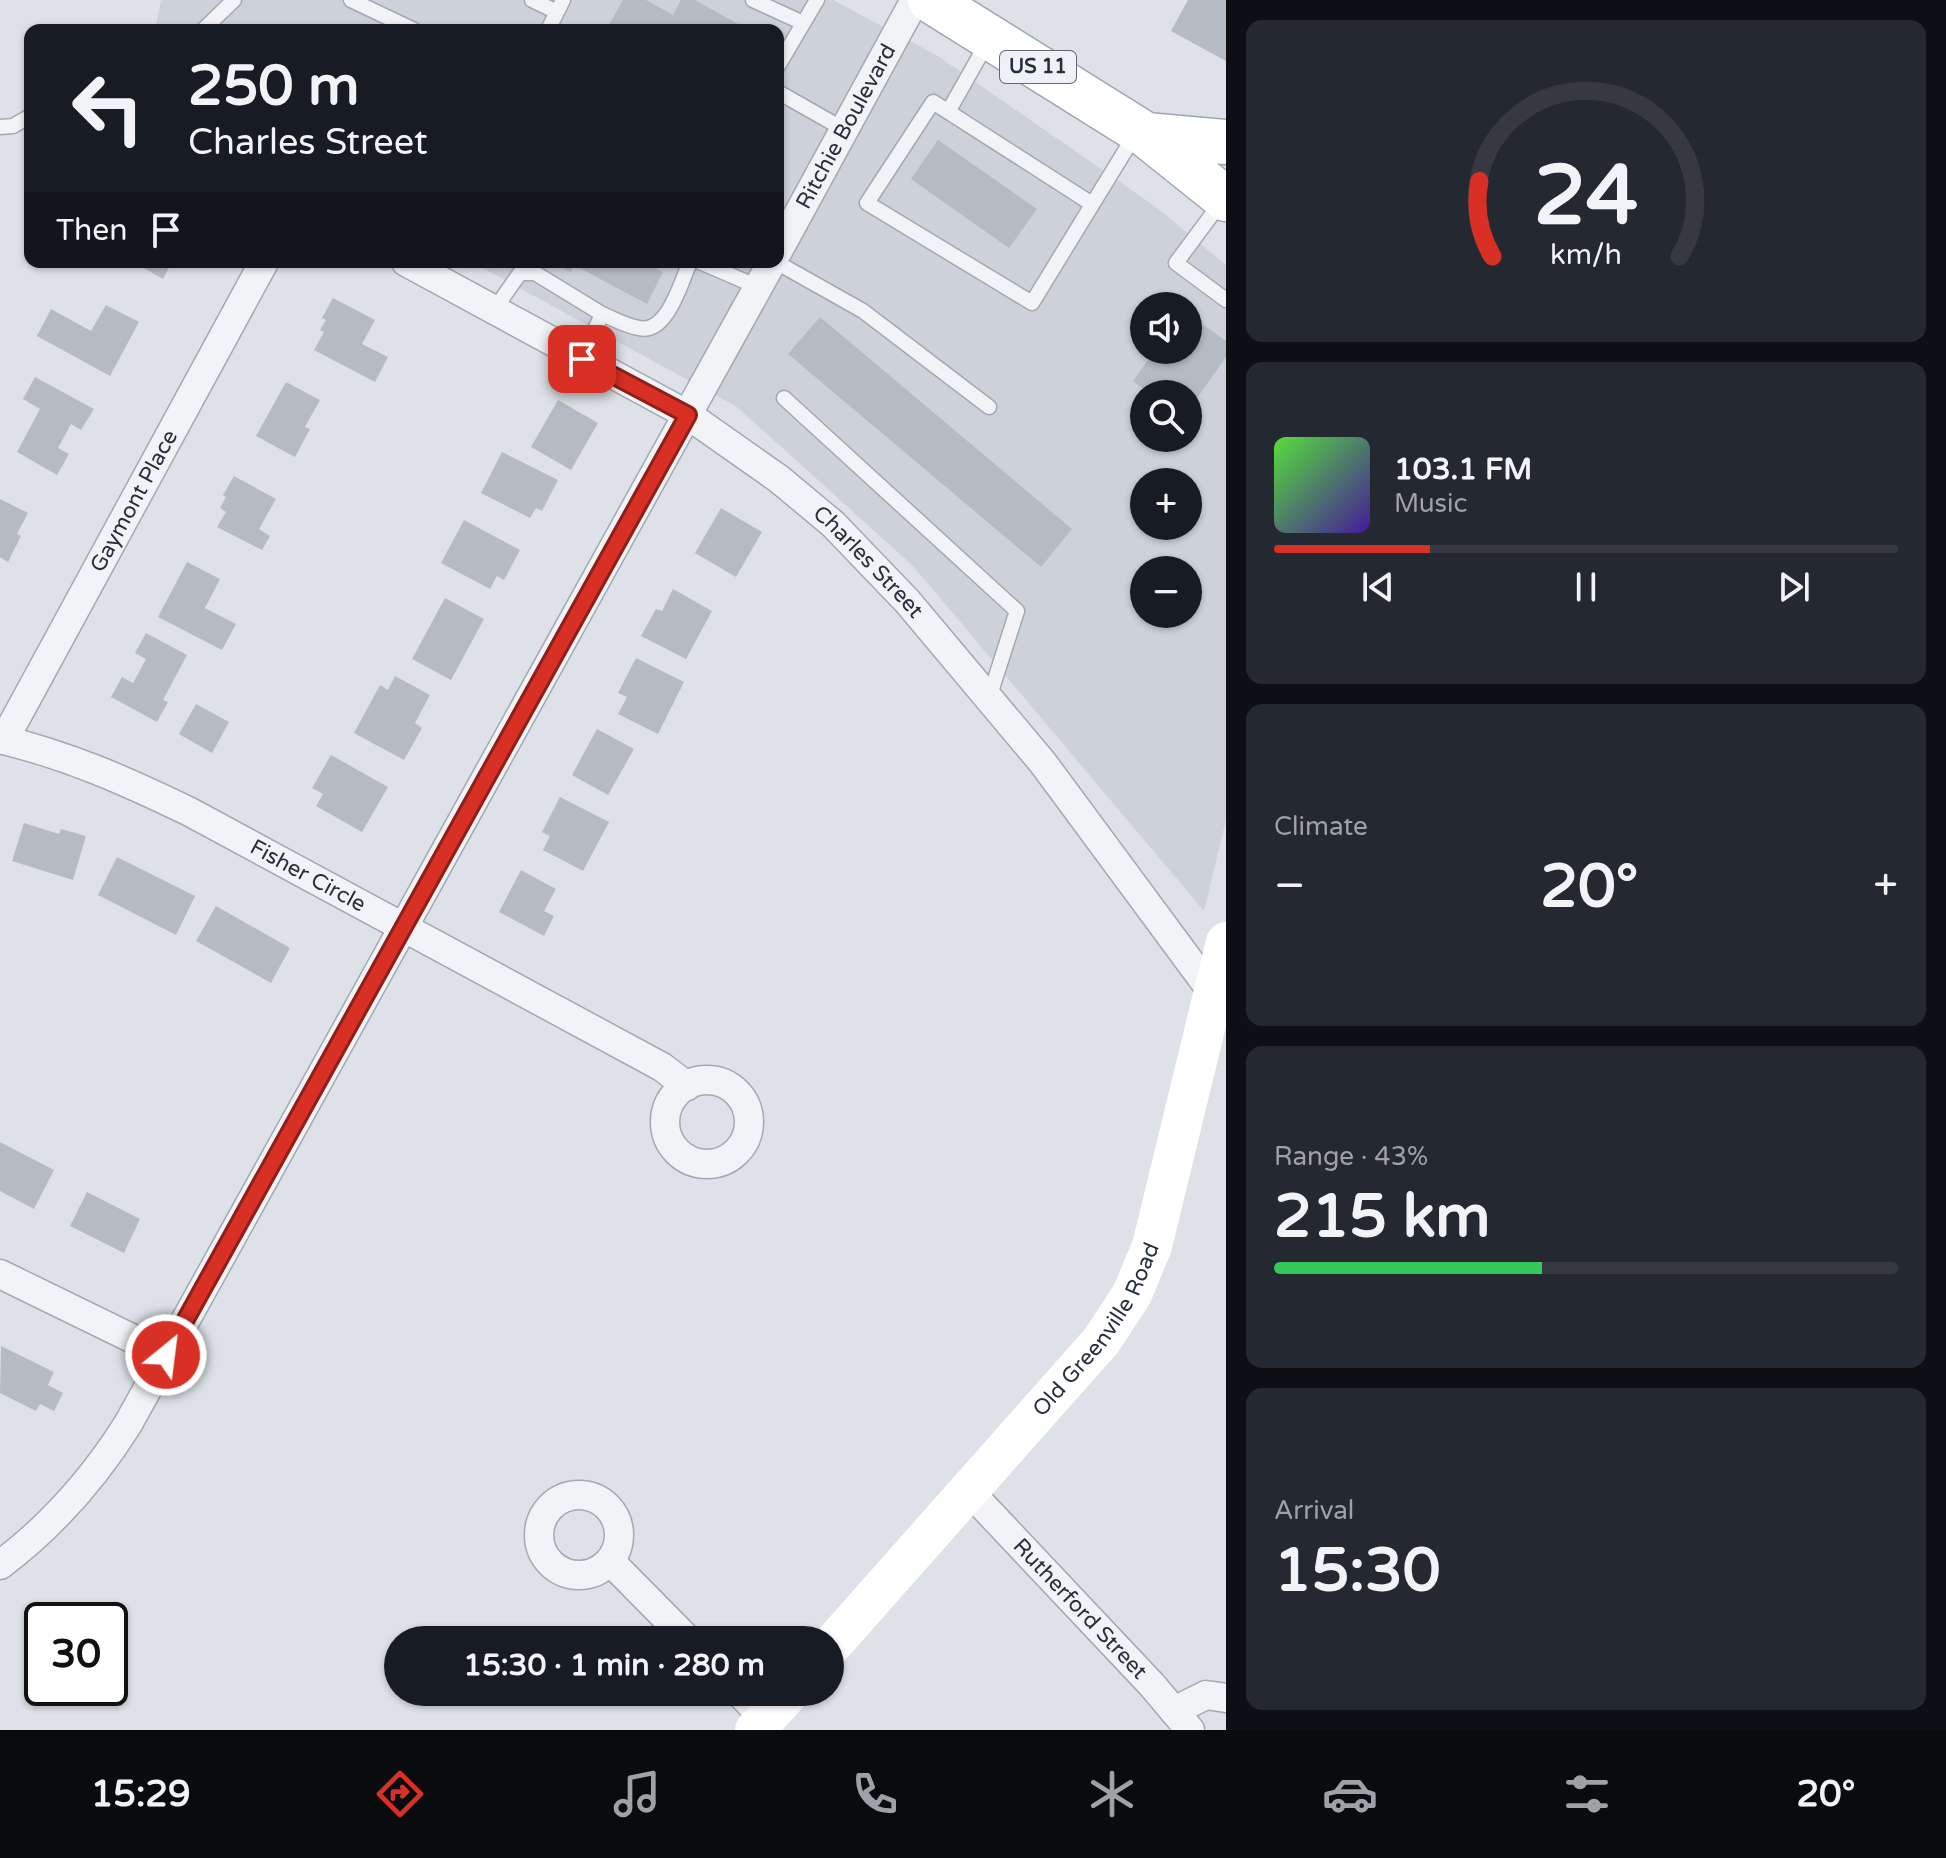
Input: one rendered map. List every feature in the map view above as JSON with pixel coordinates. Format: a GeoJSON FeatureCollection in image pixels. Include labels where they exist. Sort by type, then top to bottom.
{"type":"FeatureCollection","features":[{"type":"Feature","properties":{"kind":"main road","name":"US 11"},"geometry":{"type":"LineString","coordinates":[[930,0],[1142,132],[1225,199]]}},
{"type":"Feature","properties":{"kind":"main road"},"geometry":{"type":"LineString","coordinates":[[1142,132],[1226,142]]}},
{"type":"Feature","properties":{"kind":"main road","name":"Old Greenville Road"},"geometry":{"type":"LineString","coordinates":[[844,1631],[1102,1340],[1132,1294],[1152,1246],[1216,1011],[1226,942]]}},
{"type":"Feature","properties":{"kind":"street","name":"Ritchie Boulevard"},"geometry":{"type":"LineString","coordinates":[[784,240],[915,0]]}},
{"type":"Feature","properties":{"kind":"street","name":"Gaymont Place"},"geometry":{"type":"LineString","coordinates":[[2,739],[261,268]]}},
{"type":"Feature","properties":{"kind":"street","name":"Charles Street"},"geometry":{"type":"LineString","coordinates":[[417,268],[688,415],[779,479],[833,524],[907,601],[1043,763],[1216,1011]]}},
{"type":"Feature","properties":{"kind":"street"},"geometry":{"type":"LineString","coordinates":[[0,1565],[43,1529],[82,1489],[128,1424],[770,268]]}},
{"type":"Feature","properties":{"kind":"street","name":"Fisher Circle"},"geometry":{"type":"LineString","coordinates":[[2,739],[58,754],[127,781],[190,812],[662,1067],[687,1086]]}},
{"type":"Feature","properties":{"kind":"street"},"geometry":{"type":"LineString","coordinates":[[0,1274],[166,1355]]}},
{"type":"Feature","properties":{"kind":"street","name":"Rutherford Street"},"geometry":{"type":"LineString","coordinates":[[969,1491],[1152,1685],[1182,1721]]}},
{"type":"Feature","properties":{"kind":"street"},"geometry":{"type":"LineString","coordinates":[[610,1561],[674,1626]]}},
{"type":"Feature","properties":{"kind":"street"},"geometry":{"type":"LineString","coordinates":[[1182,1721],[1206,1695],[1226,1698]]}},
{"type":"Feature","properties":{"kind":"lane"},"geometry":{"type":"LineString","coordinates":[[209,24],[234,0]]}},
{"type":"Feature","properties":{"kind":"lane"},"geometry":{"type":"LineString","coordinates":[[351,0],[401,24]]}},
{"type":"Feature","properties":{"kind":"lane"},"geometry":{"type":"LineString","coordinates":[[532,0],[560,6],[551,24]]}},
{"type":"Feature","properties":{"kind":"lane"},"geometry":{"type":"LineString","coordinates":[[753,0],[803,23]]}},
{"type":"Feature","properties":{"kind":"lane"},"geometry":{"type":"LineString","coordinates":[[784,56],[817,0]]}},
{"type":"Feature","properties":{"kind":"lane"},"geometry":{"type":"LineString","coordinates":[[948,112],[990,38]]}},
{"type":"Feature","properties":{"kind":"lane"},"geometry":{"type":"LineString","coordinates":[[784,95],[845,130]]}},
{"type":"Feature","properties":{"kind":"lane"},"geometry":{"type":"LineString","coordinates":[[1092,204],[933,102],[867,203],[1032,303],[1092,204],[1142,132]]}},
{"type":"Feature","properties":{"kind":"lane"},"geometry":{"type":"LineString","coordinates":[[0,127],[13,126],[24,120]]}},
{"type":"Feature","properties":{"kind":"lane"},"geometry":{"type":"LineString","coordinates":[[1225,199],[1176,263],[1226,300]]}},
{"type":"Feature","properties":{"kind":"lane"},"geometry":{"type":"LineString","coordinates":[[494,310],[520,273],[535,273],[602,314],[641,330],[652,328],[663,321],[687,268]]}},
{"type":"Feature","properties":{"kind":"lane"},"geometry":{"type":"LineString","coordinates":[[714,268],[758,287]]}},
{"type":"Feature","properties":{"kind":"lane"},"geometry":{"type":"LineString","coordinates":[[784,268],[863,311],[989,407]]}},
{"type":"Feature","properties":{"kind":"lane"},"geometry":{"type":"LineString","coordinates":[[582,359],[602,314]]}},
{"type":"Feature","properties":{"kind":"lane"},"geometry":{"type":"LineString","coordinates":[[784,398],[1017,611],[989,698]]}},
{"type":"Feature","properties":{"kind":"shaded area"},"geometry":{"type":"Polygon","coordinates":[[[161,0],[833,0],[938,56],[1156,207],[1226,265],[1226,820],[1204,911],[913,566],[737,407],[483,268],[784,268],[784,24],[156,24],[161,0]]]}},
{"type":"Feature","properties":{"kind":"building"},"geometry":{"type":"Polygon","coordinates":[[[623,0],[646,0],[673,15],[681,0],[695,0],[738,24],[609,24],[623,0]]]}},
{"type":"Feature","properties":{"kind":"building"},"geometry":{"type":"Polygon","coordinates":[[[1188,0],[1226,0],[1226,61],[1171,31],[1188,0]]]}},
{"type":"Feature","properties":{"kind":"building"},"geometry":{"type":"Polygon","coordinates":[[[938,140],[1037,209],[1009,248],[911,179],[938,140]]]}},
{"type":"Feature","properties":{"kind":"building"},"geometry":{"type":"Polygon","coordinates":[[[144,268],[169,268],[163,279],[144,268]]]}},
{"type":"Feature","properties":{"kind":"building"},"geometry":{"type":"Polygon","coordinates":[[[580,268],[655,268],[663,272],[647,304],[580,268]]]}},
{"type":"Feature","properties":{"kind":"building"},"geometry":{"type":"Polygon","coordinates":[[[333,298],[375,320],[362,344],[388,357],[375,382],[314,350],[324,332],[320,330],[326,320],[322,318],[333,298]]]}},
{"type":"Feature","properties":{"kind":"building"},"geometry":{"type":"Polygon","coordinates":[[[106,305],[139,322],[110,376],[37,336],[51,309],[91,331],[106,305]]]}},
{"type":"Feature","properties":{"kind":"building"},"geometry":{"type":"Polygon","coordinates":[[[820,317],[1072,529],[1041,567],[788,354],[820,317]]]}},
{"type":"Feature","properties":{"kind":"building"},"geometry":{"type":"Polygon","coordinates":[[[1202,324],[1226,341],[1226,357],[1202,391],[1202,380],[1134,380],[1145,364],[1202,364],[1202,324]]]}},
{"type":"Feature","properties":{"kind":"building"},"geometry":{"type":"Polygon","coordinates":[[[35,377],[94,409],[81,430],[71,424],[58,448],[69,454],[57,475],[17,452],[40,409],[23,399],[35,377]]]}},
{"type":"Feature","properties":{"kind":"building"},"geometry":{"type":"Polygon","coordinates":[[[286,382],[320,400],[305,427],[310,429],[295,457],[256,436],[286,382]]]}},
{"type":"Feature","properties":{"kind":"building"},"geometry":{"type":"Polygon","coordinates":[[[558,400],[598,423],[571,470],[531,447],[558,400]]]}},
{"type":"Feature","properties":{"kind":"building"},"geometry":{"type":"Polygon","coordinates":[[[502,452],[558,480],[542,511],[536,508],[530,518],[481,493],[502,452]]]}},
{"type":"Feature","properties":{"kind":"building"},"geometry":{"type":"Polygon","coordinates":[[[234,476],[276,499],[259,529],[270,536],[262,550],[217,527],[226,512],[220,508],[226,497],[223,495],[234,476]]]}},
{"type":"Feature","properties":{"kind":"building"},"geometry":{"type":"Polygon","coordinates":[[[0,499],[28,513],[8,562],[0,557],[0,499]]]}},
{"type":"Feature","properties":{"kind":"building"},"geometry":{"type":"Polygon","coordinates":[[[721,508],[762,532],[736,577],[695,553],[721,508]]]}},
{"type":"Feature","properties":{"kind":"building"},"geometry":{"type":"Polygon","coordinates":[[[464,520],[520,550],[504,580],[497,576],[490,589],[441,563],[464,520]]]}},
{"type":"Feature","properties":{"kind":"building"},"geometry":{"type":"Polygon","coordinates":[[[187,562],[220,579],[205,608],[236,624],[222,650],[158,617],[187,562]]]}},
{"type":"Feature","properties":{"kind":"building"},"geometry":{"type":"Polygon","coordinates":[[[673,589],[712,611],[686,659],[641,636],[656,609],[662,611],[673,589]]]}},
{"type":"Feature","properties":{"kind":"building"},"geometry":{"type":"Polygon","coordinates":[[[445,598],[484,619],[451,680],[412,659],[445,598]]]}},
{"type":"Feature","properties":{"kind":"building"},"geometry":{"type":"Polygon","coordinates":[[[146,633],[187,655],[163,700],[168,702],[157,722],[111,697],[122,677],[133,683],[146,659],[135,653],[146,633]]]}},
{"type":"Feature","properties":{"kind":"building"},"geometry":{"type":"Polygon","coordinates":[[[636,658],[684,682],[658,734],[618,714],[627,697],[618,693],[636,658]]]}},
{"type":"Feature","properties":{"kind":"building"},"geometry":{"type":"Polygon","coordinates":[[[395,676],[430,695],[415,723],[422,728],[404,760],[354,733],[380,685],[388,690],[395,676]]]}},
{"type":"Feature","properties":{"kind":"building"},"geometry":{"type":"Polygon","coordinates":[[[196,704],[229,722],[212,753],[179,734],[196,704]]]}},
{"type":"Feature","properties":{"kind":"building"},"geometry":{"type":"Polygon","coordinates":[[[597,729],[634,749],[608,795],[572,775],[597,729]]]}},
{"type":"Feature","properties":{"kind":"building"},"geometry":{"type":"Polygon","coordinates":[[[331,755],[388,787],[362,832],[316,806],[323,794],[312,788],[331,755]]]}},
{"type":"Feature","properties":{"kind":"building"},"geometry":{"type":"Polygon","coordinates":[[[560,797],[609,822],[583,871],[543,850],[550,836],[542,832],[560,797]]]}},
{"type":"Feature","properties":{"kind":"building"},"geometry":{"type":"Polygon","coordinates":[[[24,823],[59,834],[61,829],[86,836],[73,880],[12,861],[24,823]]]}},
{"type":"Feature","properties":{"kind":"building"},"geometry":{"type":"Polygon","coordinates":[[[117,857],[195,896],[176,935],[98,895],[117,857]]]}},
{"type":"Feature","properties":{"kind":"building"},"geometry":{"type":"Polygon","coordinates":[[[521,870],[556,889],[544,911],[554,916],[544,936],[499,912],[521,870]]]}},
{"type":"Feature","properties":{"kind":"building"},"geometry":{"type":"Polygon","coordinates":[[[216,906],[290,948],[271,983],[196,941],[216,906]]]}},
{"type":"Feature","properties":{"kind":"building"},"geometry":{"type":"Polygon","coordinates":[[[0,1142],[54,1170],[34,1209],[0,1191],[0,1142]]]}},
{"type":"Feature","properties":{"kind":"building"},"geometry":{"type":"Polygon","coordinates":[[[87,1192],[140,1219],[124,1253],[70,1226],[87,1192]]]}},
{"type":"Feature","properties":{"kind":"building"},"geometry":{"type":"Polygon","coordinates":[[[1,1346],[54,1372],[48,1385],[63,1393],[54,1411],[40,1404],[36,1411],[0,1393],[1,1346]]]}},
{"type":"Feature","properties":{"kind":"route"},"geometry":{"type":"LineString","coordinates":[[166,1355],[688,415],[582,359]]}}]}
